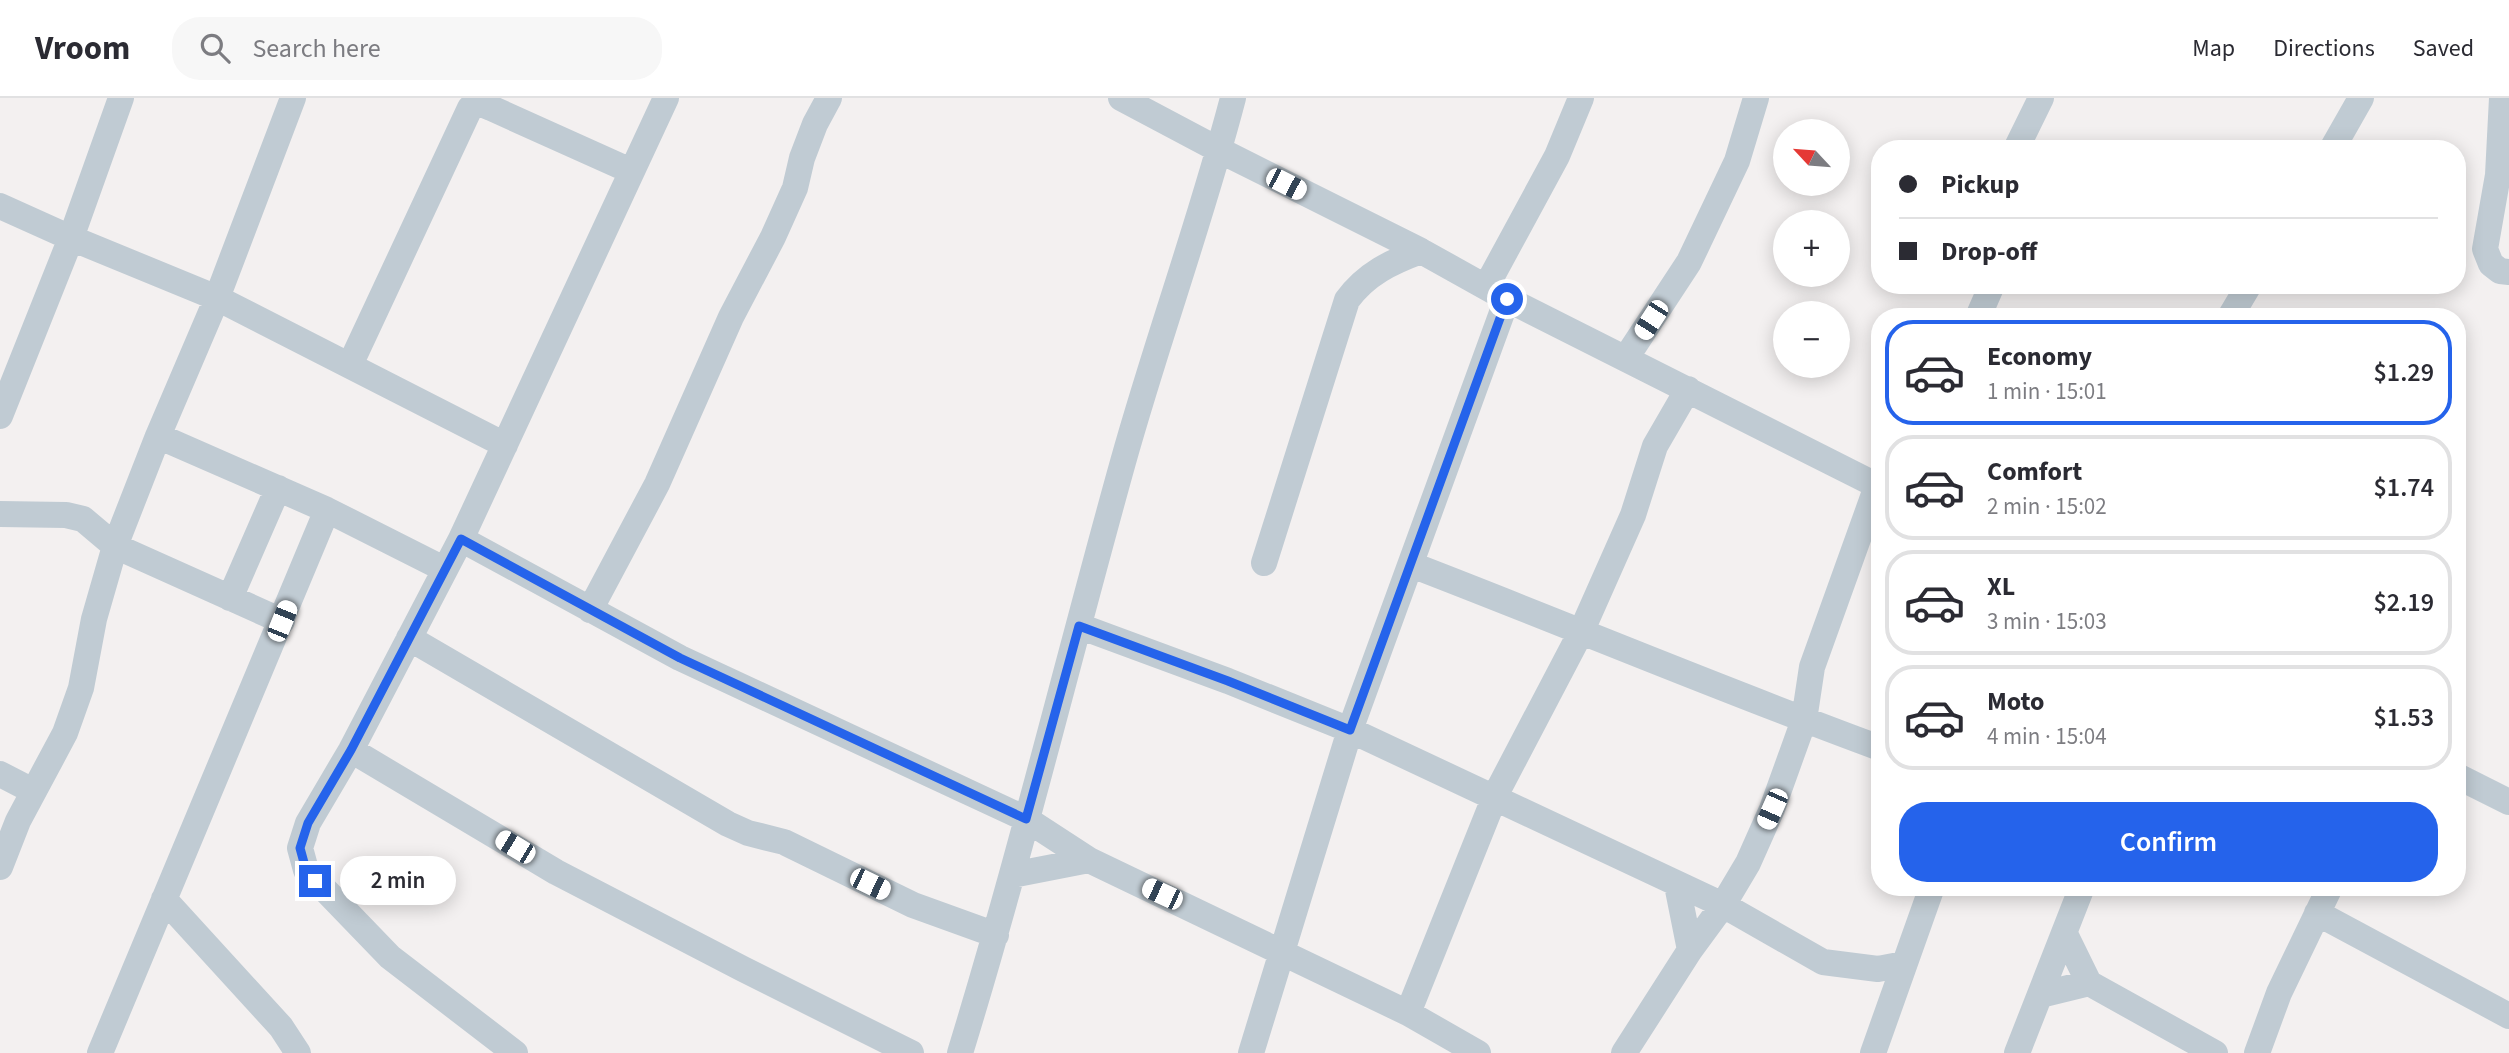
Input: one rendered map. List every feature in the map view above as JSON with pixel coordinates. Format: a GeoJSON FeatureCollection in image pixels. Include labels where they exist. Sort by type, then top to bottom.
{"type":"FeatureCollection","features":[{"type":"Feature","properties":{"kind":"street"},"geometry":{"type":"LineString","coordinates":[[0,416],[71,238],[121,98]]}},
{"type":"Feature","properties":{"kind":"street"},"geometry":{"type":"LineString","coordinates":[[0,867],[33,791],[65,733],[81,688],[94,619],[115,545],[216,298],[292,98]]}},
{"type":"Feature","properties":{"kind":"street"},"geometry":{"type":"LineString","coordinates":[[515,1053],[390,957],[306,870],[300,848],[308,823],[351,750],[461,539],[666,98]]}},
{"type":"Feature","properties":{"kind":"street"},"geometry":{"type":"LineString","coordinates":[[590,610],[657,484],[731,317],[773,237],[795,188],[814,124],[829,98]]}},
{"type":"Feature","properties":{"kind":"street"},"geometry":{"type":"LineString","coordinates":[[1121,98],[1871,483]]}},
{"type":"Feature","properties":{"kind":"street"},"geometry":{"type":"LineString","coordinates":[[960,1053],[996,935],[1124,460],[1233,98]]}},
{"type":"Feature","properties":{"kind":"street"},"geometry":{"type":"LineString","coordinates":[[1251,1053],[1350,730],[1412,565],[1496,293],[1581,98]]}},
{"type":"Feature","properties":{"kind":"street"},"geometry":{"type":"LineString","coordinates":[[1626,358],[1689,262],[1738,161],[1756,98]]}},
{"type":"Feature","properties":{"kind":"street"},"geometry":{"type":"LineString","coordinates":[[2020,140],[2041,98]]}},
{"type":"Feature","properties":{"kind":"street"},"geometry":{"type":"LineString","coordinates":[[2337,140],[2361,98]]}},
{"type":"Feature","properties":{"kind":"street"},"geometry":{"type":"LineString","coordinates":[[2509,101],[2502,98],[2498,175],[2485,249],[2491,264],[2500,271],[2509,272]]}},
{"type":"Feature","properties":{"kind":"street"},"geometry":{"type":"LineString","coordinates":[[350,365],[470,108],[480,103],[631,171]]}},
{"type":"Feature","properties":{"kind":"street"},"geometry":{"type":"LineString","coordinates":[[0,206],[216,298],[505,445]]}},
{"type":"Feature","properties":{"kind":"street"},"geometry":{"type":"LineString","coordinates":[[1264,563],[1347,300],[1358,285],[1376,271],[1421,251]]}},
{"type":"Feature","properties":{"kind":"street"},"geometry":{"type":"LineString","coordinates":[[1408,1013],[1495,796],[1582,630],[1633,514],[1655,446],[1688,389]]}},
{"type":"Feature","properties":{"kind":"street"},"geometry":{"type":"LineString","coordinates":[[158,436],[327,510],[444,569]]}},
{"type":"Feature","properties":{"kind":"street"},"geometry":{"type":"LineString","coordinates":[[230,598],[278,488]]}},
{"type":"Feature","properties":{"kind":"street"},"geometry":{"type":"LineString","coordinates":[[1624,1053],[1748,863],[1772,809],[1804,720],[1812,667],[1871,506]]}},
{"type":"Feature","properties":{"kind":"street"},"geometry":{"type":"LineString","coordinates":[[108,1048],[164,899],[327,510]]}},
{"type":"Feature","properties":{"kind":"street"},"geometry":{"type":"LineString","coordinates":[[0,514],[66,514],[83,519],[115,545],[282,621]]}},
{"type":"Feature","properties":{"kind":"street"},"geometry":{"type":"LineString","coordinates":[[461,539],[680,658],[1026,819],[1089,860],[1408,1013],[1478,1053]]}},
{"type":"Feature","properties":{"kind":"street"},"geometry":{"type":"LineString","coordinates":[[1412,565],[1871,745]]}},
{"type":"Feature","properties":{"kind":"street"},"geometry":{"type":"LineString","coordinates":[[1079,626],[1350,730],[1723,905],[1823,962],[1878,969],[1903,964]]}},
{"type":"Feature","properties":{"kind":"street"},"geometry":{"type":"LineString","coordinates":[[409,638],[728,824],[747,833],[784,842],[913,905],[996,935]]}},
{"type":"Feature","properties":{"kind":"street"},"geometry":{"type":"LineString","coordinates":[[351,750],[556,872],[743,970],[911,1053]]}},
{"type":"Feature","properties":{"kind":"street"},"geometry":{"type":"LineString","coordinates":[[0,774],[33,791]]}},
{"type":"Feature","properties":{"kind":"street"},"geometry":{"type":"LineString","coordinates":[[2466,780],[2509,802]]}},
{"type":"Feature","properties":{"kind":"street"},"geometry":{"type":"LineString","coordinates":[[1012,875],[1089,860]]}},
{"type":"Feature","properties":{"kind":"street"},"geometry":{"type":"LineString","coordinates":[[1677,885],[1690,950]]}},
{"type":"Feature","properties":{"kind":"street"},"geometry":{"type":"LineString","coordinates":[[1873,1053],[1929,896]]}},
{"type":"Feature","properties":{"kind":"street"},"geometry":{"type":"LineString","coordinates":[[2017,1053],[2079,896]]}},
{"type":"Feature","properties":{"kind":"street"},"geometry":{"type":"LineString","coordinates":[[2257,1053],[2279,993],[2326,896]]}},
{"type":"Feature","properties":{"kind":"street"},"geometry":{"type":"LineString","coordinates":[[164,899],[281,1027],[298,1053]]}},
{"type":"Feature","properties":{"kind":"street"},"geometry":{"type":"LineString","coordinates":[[2317,913],[2509,1016]]}},
{"type":"Feature","properties":{"kind":"street"},"geometry":{"type":"LineString","coordinates":[[2065,934],[2089,984],[2215,1053]]}},
{"type":"Feature","properties":{"kind":"street"},"geometry":{"type":"LineString","coordinates":[[2040,995],[2089,984]]}},
{"type":"Feature","properties":{"kind":"route"},"geometry":{"type":"LineString","coordinates":[[315,881],[306,870],[300,848],[308,823],[351,750],[461,539],[680,658],[1026,819],[1079,626],[1350,730],[1507,299]]}}]}
